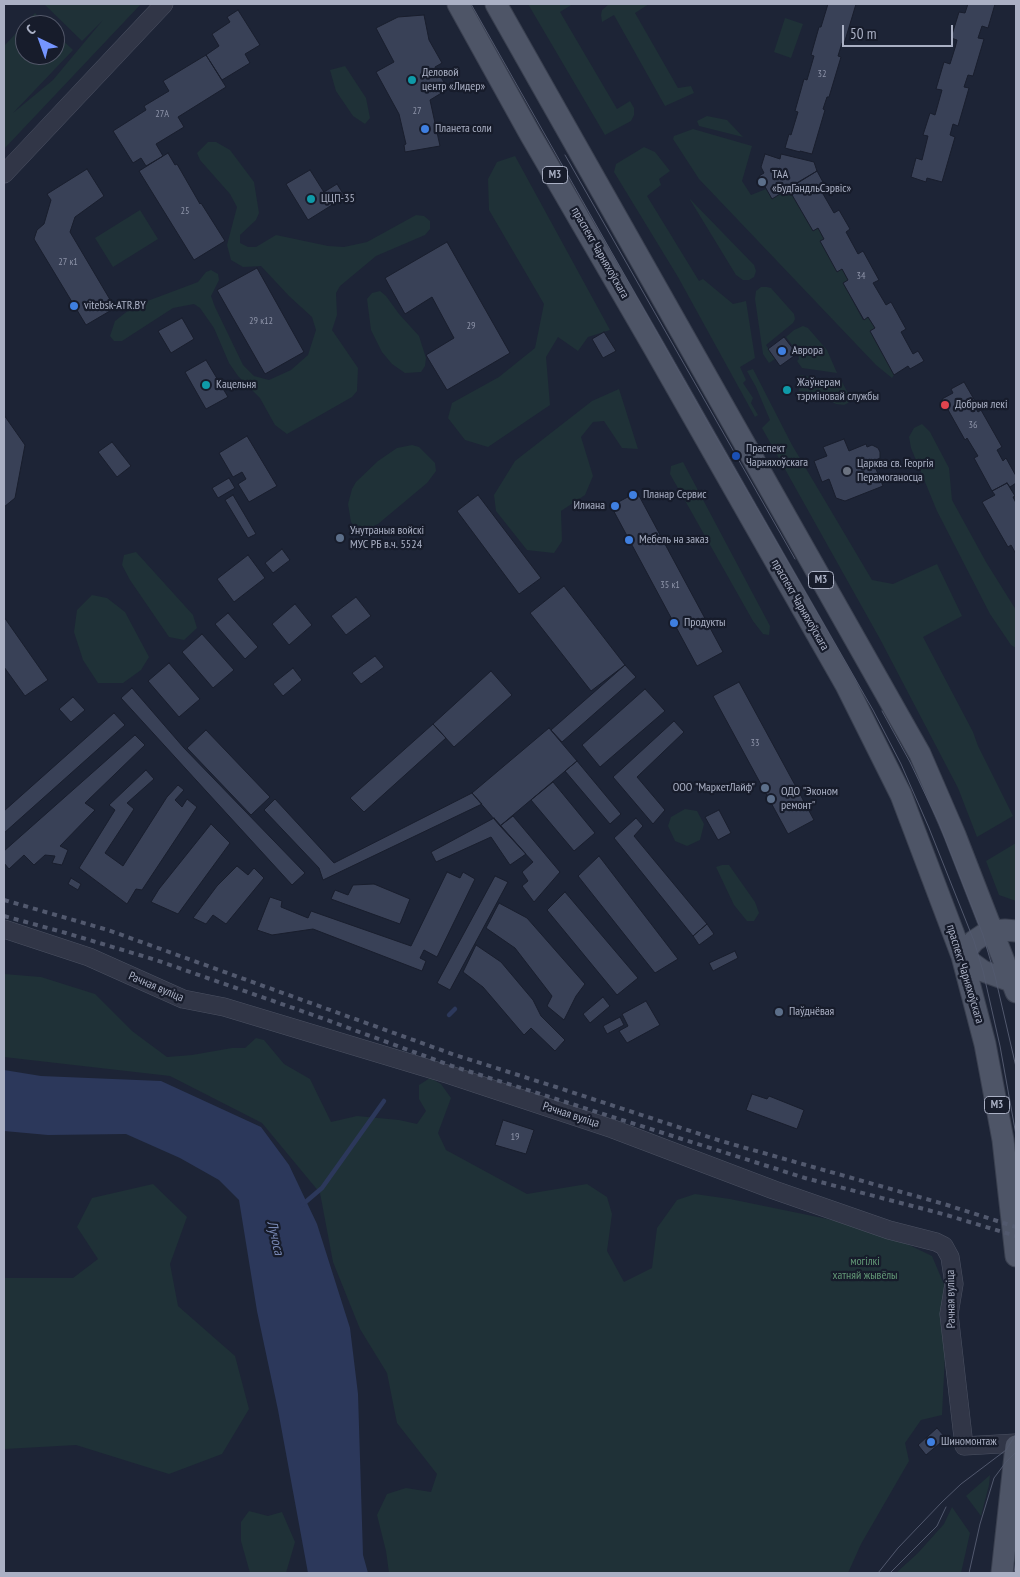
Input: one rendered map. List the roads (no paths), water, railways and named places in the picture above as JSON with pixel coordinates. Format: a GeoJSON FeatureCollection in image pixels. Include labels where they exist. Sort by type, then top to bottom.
{"type":"FeatureCollection","features":[{"type":"Feature","properties":{"kind":"main road","name":"праспект Чарняхоўскага"},"geometry":{"type":"LineString","coordinates":[[458,4],[530,134],[846,685],[901,794],[962,956],[985,1044],[1004,1140],[1016,1256]]}},
{"type":"Feature","properties":{"kind":"main road","name":"М3"},"geometry":{"type":"LineString","coordinates":[[496,4],[920,754],[1015,986]]}},
{"type":"Feature","properties":{"kind":"main road"},"geometry":{"type":"LineString","coordinates":[[1015,986],[983,971],[962,956],[974,941],[993,931],[1016,931]]}},
{"type":"Feature","properties":{"kind":"main road"},"geometry":{"type":"LineString","coordinates":[[1007,1565],[1016,1444]]}},
{"type":"Feature","properties":{"kind":"street"},"geometry":{"type":"LineString","coordinates":[[4,174],[164,4]]}},
{"type":"Feature","properties":{"kind":"street","name":"Рачная вуліца"},"geometry":{"type":"LineString","coordinates":[[4,930],[89,957],[183,999],[224,1007],[450,1074],[613,1129],[774,1190],[888,1230],[936,1242],[944,1246],[950,1257],[954,1284],[950,1314],[964,1446],[1016,1444]]}},
{"type":"Feature","properties":{"kind":"water","name":"Лучоса"},"geometry":{"type":"Polygon","coordinates":[[[4,1070],[41,1076],[161,1081],[261,1127],[289,1165],[317,1224],[350,1328],[358,1394],[363,1555],[368,1573],[308,1573],[278,1410],[257,1311],[239,1200],[219,1180],[180,1158],[126,1134],[48,1135],[4,1131],[4,1070]]]}},
{"type":"Feature","properties":{"kind":"waterway"},"geometry":{"type":"LineString","coordinates":[[449,1015],[455,1009]]}},
{"type":"Feature","properties":{"kind":"waterway"},"geometry":{"type":"LineString","coordinates":[[302,1205],[322,1188],[384,1101]]}},
{"type":"Feature","properties":{"kind":"tram line"},"geometry":{"type":"LineString","coordinates":[[471,4],[873,710],[901,764],[974,941],[983,971],[1000,1046],[1016,1135]]}},
{"type":"Feature","properties":{"kind":"tram line"},"geometry":{"type":"LineString","coordinates":[[565,155],[795,559]]}},
{"type":"Feature","properties":{"kind":"tram line"},"geometry":{"type":"LineString","coordinates":[[882,711],[910,762],[939,823],[983,935],[995,976],[1016,1067]]}},
{"type":"Feature","properties":{"kind":"tram line"},"geometry":{"type":"LineString","coordinates":[[878,1573],[898,1548],[942,1502],[961,1484],[1006,1450],[1016,1434]]}},
{"type":"Feature","properties":{"kind":"tram line"},"geometry":{"type":"LineString","coordinates":[[969,1573],[980,1524],[994,1478],[1016,1452]]}},
{"type":"Feature","properties":{"kind":"tram line"},"geometry":{"type":"LineString","coordinates":[[890,1573],[937,1526],[946,1507]]}},
{"type":"Feature","properties":{"kind":"tram line"},"geometry":{"type":"LineString","coordinates":[[1014,1573],[1016,1560]]}},
{"type":"Feature","properties":{"kind":"railway"},"geometry":{"type":"LineString","coordinates":[[4,900],[108,930],[455,1055],[721,1141],[944,1204],[1016,1227]]}},
{"type":"Feature","properties":{"kind":"railway"},"geometry":{"type":"LineString","coordinates":[[4,916],[156,960],[452,1066],[805,1178],[943,1214],[1016,1236]]}},
{"type":"Feature","properties":{"kind":"place","name":"Деловой центр «Лидер»"},"geometry":{"type":"Point","coordinates":[412,80]}},
{"type":"Feature","properties":{"kind":"place","name":"Планета соли"},"geometry":{"type":"Point","coordinates":[425,129]}},
{"type":"Feature","properties":{"kind":"place","name":"ТАА «БудГандльСэрвіс»"},"geometry":{"type":"Point","coordinates":[762,182]}},
{"type":"Feature","properties":{"kind":"place","name":"ЦЦП-35"},"geometry":{"type":"Point","coordinates":[311,199]}},
{"type":"Feature","properties":{"kind":"place","name":"vitebsk-ATR.BY"},"geometry":{"type":"Point","coordinates":[74,306]}},
{"type":"Feature","properties":{"kind":"place","name":"Аврора"},"geometry":{"type":"Point","coordinates":[782,351]}},
{"type":"Feature","properties":{"kind":"place","name":"Кацельня"},"geometry":{"type":"Point","coordinates":[206,385]}},
{"type":"Feature","properties":{"kind":"place","name":"Жаўнерам тэрміновай службы"},"geometry":{"type":"Point","coordinates":[787,390]}},
{"type":"Feature","properties":{"kind":"place","name":"Добрыя лекі"},"geometry":{"type":"Point","coordinates":[945,405]}},
{"type":"Feature","properties":{"kind":"place","name":"Праспект Чарняхоўскага"},"geometry":{"type":"Point","coordinates":[736,456]}},
{"type":"Feature","properties":{"kind":"place","name":"Царква св. Георгія Перамоганосца"},"geometry":{"type":"Point","coordinates":[847,471]}},
{"type":"Feature","properties":{"kind":"place","name":"Планар Сервис"},"geometry":{"type":"Point","coordinates":[633,495]}},
{"type":"Feature","properties":{"kind":"place","name":"Илиана"},"geometry":{"type":"Point","coordinates":[615,506]}},
{"type":"Feature","properties":{"kind":"place","name":"Унутраныя войскі МУС РБ в.ч. 5524"},"geometry":{"type":"Point","coordinates":[340,538]}},
{"type":"Feature","properties":{"kind":"place","name":"Мебель на заказ"},"geometry":{"type":"Point","coordinates":[629,540]}},
{"type":"Feature","properties":{"kind":"place","name":"Продукты"},"geometry":{"type":"Point","coordinates":[674,623]}},
{"type":"Feature","properties":{"kind":"place","name":"ООО \"МаркетЛайф\""},"geometry":{"type":"Point","coordinates":[765,788]}},
{"type":"Feature","properties":{"kind":"place","name":"ОДО \"Эконом ремонт\""},"geometry":{"type":"Point","coordinates":[771,799]}},
{"type":"Feature","properties":{"kind":"place","name":"Паўднёвая"},"geometry":{"type":"Point","coordinates":[779,1012]}},
{"type":"Feature","properties":{"kind":"place","name":"Шиномонтаж"},"geometry":{"type":"Point","coordinates":[931,1442]}},
{"type":"Feature","properties":{"kind":"park label","name":"могілкі хатняй жывёлы"},"geometry":{"type":"Point","coordinates":[865,1269]}}]}
